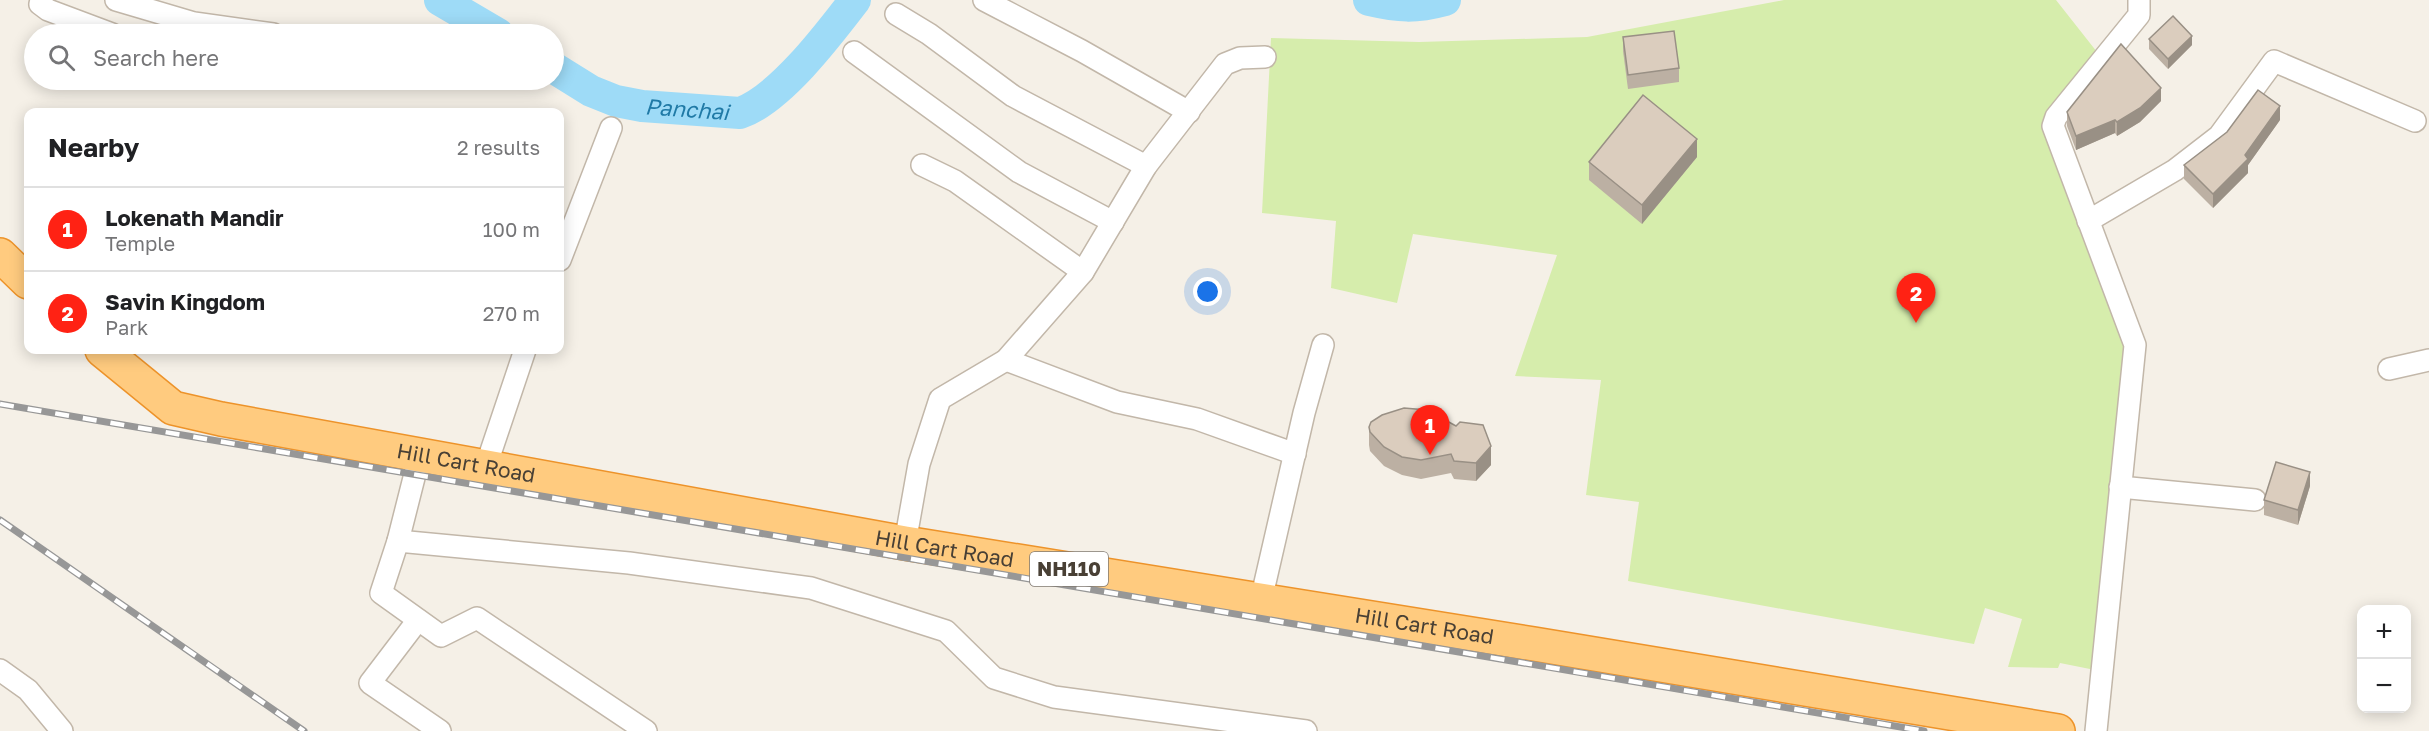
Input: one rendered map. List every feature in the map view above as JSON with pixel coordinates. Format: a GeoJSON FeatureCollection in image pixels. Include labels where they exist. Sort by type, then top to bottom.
{"type":"FeatureCollection","features":[{"type":"Feature","properties":{"kind":"highway"},"geometry":{"type":"LineString","coordinates":[[0,255],[24,278]]}},
{"type":"Feature","properties":{"kind":"highway","name":"Hill Cart Road"},"geometry":{"type":"LineString","coordinates":[[107,354],[173,408],[256,426],[904,543],[2058,731]]}},
{"type":"Feature","properties":{"kind":"street"},"geometry":{"type":"LineString","coordinates":[[41,0],[40,4],[48,10],[85,24]]}},
{"type":"Feature","properties":{"kind":"street"},"geometry":{"type":"LineString","coordinates":[[116,0],[201,24]]}},
{"type":"Feature","properties":{"kind":"street"},"geometry":{"type":"LineString","coordinates":[[984,0],[1082,51],[1189,112]]}},
{"type":"Feature","properties":{"kind":"street"},"geometry":{"type":"LineString","coordinates":[[2096,731],[2135,345],[2053,129],[2053,122],[2139,15],[2139,0]]}},
{"type":"Feature","properties":{"kind":"street"},"geometry":{"type":"LineString","coordinates":[[896,14],[929,34],[1013,96],[1146,166]]}},
{"type":"Feature","properties":{"kind":"street"},"geometry":{"type":"LineString","coordinates":[[854,52],[1019,172],[1113,222]]}},
{"type":"Feature","properties":{"kind":"street"},"geometry":{"type":"LineString","coordinates":[[904,543],[919,464],[940,399],[1006,360],[1083,272],[1146,166],[1225,64],[1240,58],[1264,57]]}},
{"type":"Feature","properties":{"kind":"street"},"geometry":{"type":"LineString","coordinates":[[2088,220],[2175,170],[2219,136],[2274,61],[2415,121]]}},
{"type":"Feature","properties":{"kind":"street"},"geometry":{"type":"LineString","coordinates":[[564,250],[611,129]]}},
{"type":"Feature","properties":{"kind":"street"},"geometry":{"type":"LineString","coordinates":[[922,165],[955,181],[1083,272]]}},
{"type":"Feature","properties":{"kind":"street"},"geometry":{"type":"LineString","coordinates":[[1261,600],[1294,454],[1323,345]]}},
{"type":"Feature","properties":{"kind":"street"},"geometry":{"type":"LineString","coordinates":[[486,466],[524,354]]}},
{"type":"Feature","properties":{"kind":"street"},"geometry":{"type":"LineString","coordinates":[[1006,360],[1117,402],[1197,419],[1294,454]]}},
{"type":"Feature","properties":{"kind":"street"},"geometry":{"type":"LineString","coordinates":[[2389,369],[2429,360]]}},
{"type":"Feature","properties":{"kind":"street"},"geometry":{"type":"LineString","coordinates":[[420,454],[398,541],[381,593],[441,636],[477,618],[645,731]]}},
{"type":"Feature","properties":{"kind":"street"},"geometry":{"type":"LineString","coordinates":[[2120,487],[2255,500]]}},
{"type":"Feature","properties":{"kind":"street"},"geometry":{"type":"LineString","coordinates":[[398,541],[629,563],[811,588],[946,632],[993,678],[1054,697],[1306,731]]}},
{"type":"Feature","properties":{"kind":"street"},"geometry":{"type":"LineString","coordinates":[[418,620],[370,683],[440,731]]}},
{"type":"Feature","properties":{"kind":"street"},"geometry":{"type":"LineString","coordinates":[[0,670],[28,690],[62,731]]}},
{"type":"Feature","properties":{"kind":"green space"},"geometry":{"type":"Polygon","coordinates":[[[1784,0],[2056,0],[2097,52],[2043,123],[2130,343],[2095,670],[2060,663],[2058,668],[2008,667],[2022,619],[1985,608],[1974,644],[1628,581],[1639,502],[1586,495],[1601,380],[1515,376],[1557,255],[1413,234],[1397,303],[1331,288],[1336,221],[1262,213],[1271,38],[1419,42],[1587,37],[1784,0]]]}},
{"type":"Feature","properties":{"kind":"building"},"geometry":{"type":"Polygon","coordinates":[[[2173,16],[2192,36],[2168,59],[2149,39],[2173,16]]]}},
{"type":"Feature","properties":{"kind":"building"},"geometry":{"type":"Polygon","coordinates":[[[1674,31],[1679,68],[1628,75],[1623,37],[1674,31]]]}},
{"type":"Feature","properties":{"kind":"building"},"geometry":{"type":"Polygon","coordinates":[[[2121,44],[2161,88],[2140,108],[2117,122],[2115,120],[2076,136],[2067,112],[2121,44]]]}},
{"type":"Feature","properties":{"kind":"building"},"geometry":{"type":"Polygon","coordinates":[[[2258,90],[2280,106],[2245,155],[2248,159],[2213,194],[2184,165],[2227,132],[2258,90]]]}},
{"type":"Feature","properties":{"kind":"building"},"geometry":{"type":"Polygon","coordinates":[[[1643,95],[1697,139],[1642,205],[1589,162],[1643,95]]]}},
{"type":"Feature","properties":{"kind":"building"},"geometry":{"type":"Polygon","coordinates":[[[1404,408],[1427,410],[1456,426],[1460,422],[1483,425],[1491,446],[1476,463],[1454,461],[1451,454],[1421,460],[1402,457],[1384,447],[1370,432],[1369,427],[1371,422],[1382,415],[1404,408]]]}},
{"type":"Feature","properties":{"kind":"building"},"geometry":{"type":"Polygon","coordinates":[[[2276,462],[2310,472],[2298,510],[2264,500],[2276,462]]]}},
{"type":"Feature","properties":{"kind":"waterway","name":"Panchai"},"geometry":{"type":"LineString","coordinates":[[440,0],[481,24]]}},
{"type":"Feature","properties":{"kind":"waterway","name":"Panchai"},"geometry":{"type":"LineString","coordinates":[[564,74],[591,91],[616,101],[642,106],[740,113],[755,106],[787,80],[818,47],[855,0]]}},
{"type":"Feature","properties":{"kind":"waterway","name":"Panchai"},"geometry":{"type":"LineString","coordinates":[[1369,0],[1407,6],[1445,0]]}},
{"type":"Feature","properties":{"kind":"railway"},"geometry":{"type":"LineString","coordinates":[[0,404],[1924,731]]}},
{"type":"Feature","properties":{"kind":"railway"},"geometry":{"type":"LineString","coordinates":[[0,520],[304,731]]}},
{"type":"Feature","properties":{"kind":"place","name":"Savin Kingdom"},"geometry":{"type":"Point","coordinates":[1916,323]}},
{"type":"Feature","properties":{"kind":"place","name":"Lokenath Mandir"},"geometry":{"type":"Point","coordinates":[1430,455]}}]}
